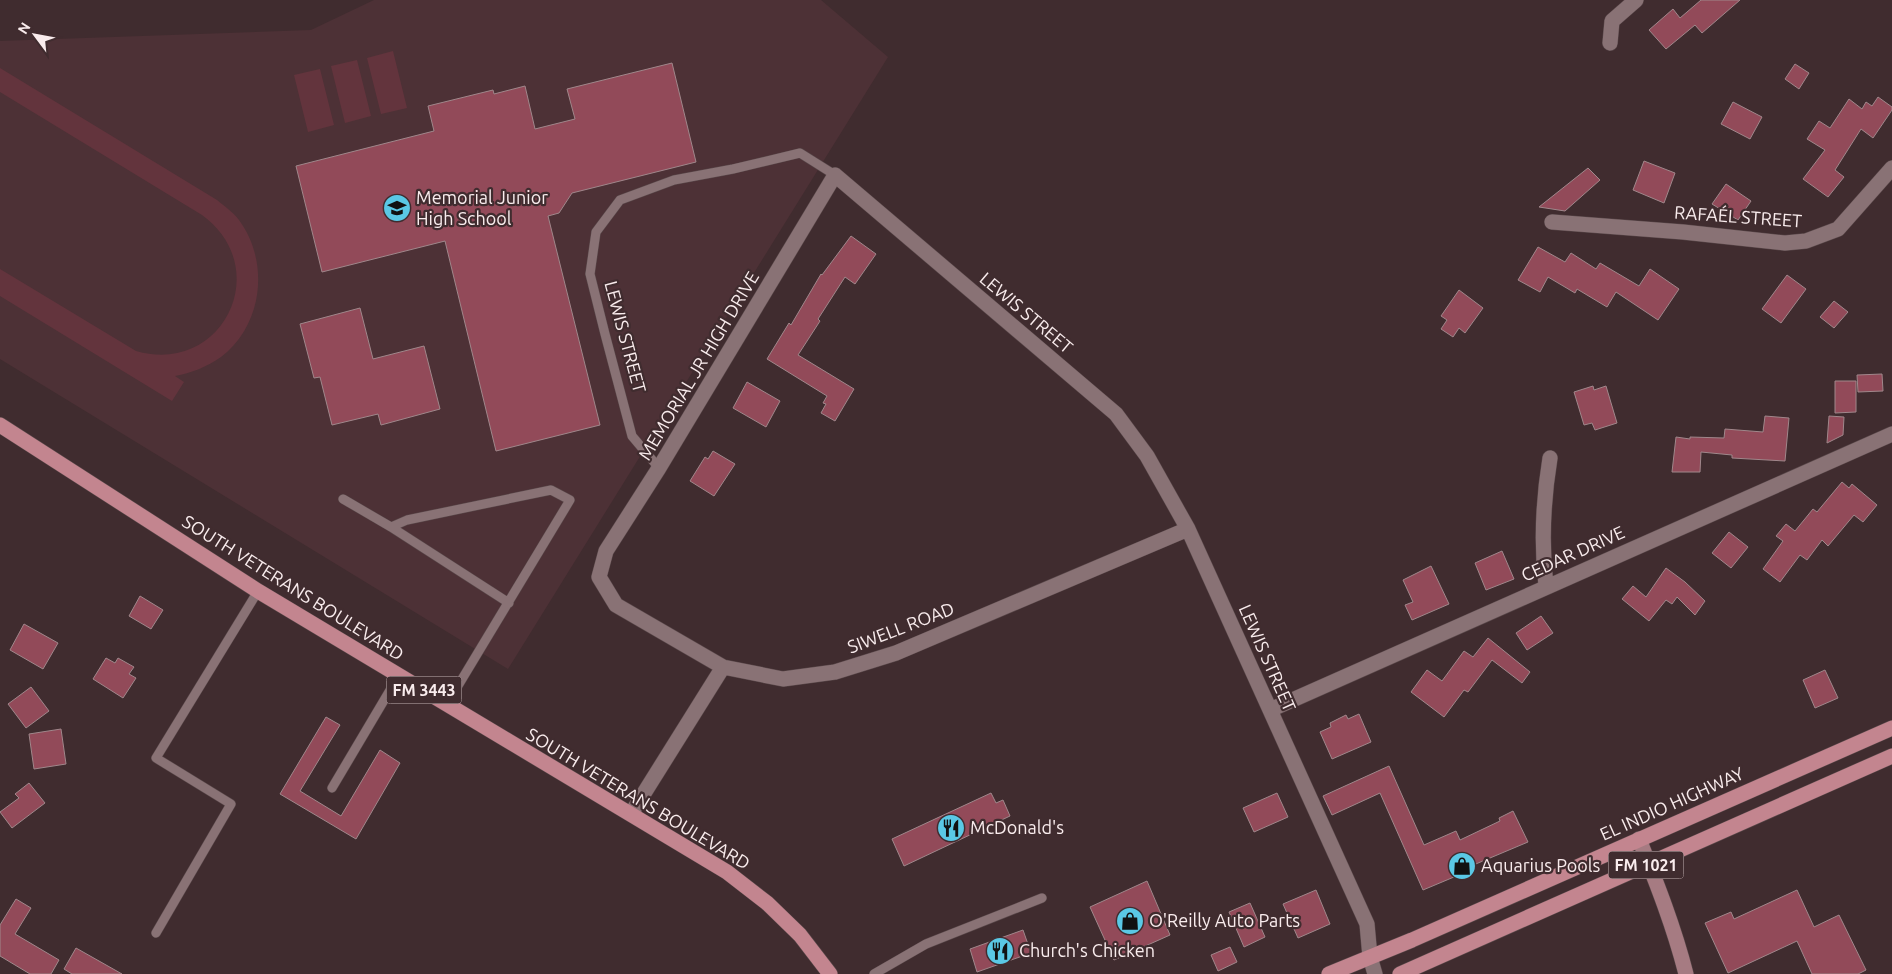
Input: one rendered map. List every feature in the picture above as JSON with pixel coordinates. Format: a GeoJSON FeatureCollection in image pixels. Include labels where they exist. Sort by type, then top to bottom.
{"type":"FeatureCollection","features":[{"type":"Feature","properties":{"kind":"main road","name":"SOUTH VETERANS BOULEVARD"},"geometry":{"type":"LineString","coordinates":[[0,425],[258,591],[727,872],[767,903],[800,935],[830,974]]}},
{"type":"Feature","properties":{"kind":"main road","name":"EL INDIO HIGHWAY"},"geometry":{"type":"LineString","coordinates":[[1329,974],[1412,940],[1892,728]]}},
{"type":"Feature","properties":{"kind":"main road","name":"FM 1021"},"geometry":{"type":"LineString","coordinates":[[1400,974],[1892,756]]}},
{"type":"Feature","properties":{"kind":"street"},"geometry":{"type":"LineString","coordinates":[[1610,43],[1612,21],[1636,0]]}},
{"type":"Feature","properties":{"kind":"street","name":"RAFAÉL STREET"},"geometry":{"type":"LineString","coordinates":[[1552,222],[1785,242],[1806,242],[1838,229],[1892,168]]}},
{"type":"Feature","properties":{"kind":"street","name":"MEMORIAL JR HIGH DRIVE"},"geometry":{"type":"LineString","coordinates":[[599,577],[606,551],[659,468],[835,174]]}},
{"type":"Feature","properties":{"kind":"street","name":"LEWIS STREET"},"geometry":{"type":"LineString","coordinates":[[835,174],[1116,414],[1148,456],[1188,529],[1367,924],[1370,957],[1375,974]]}},
{"type":"Feature","properties":{"kind":"street","name":"CEDAR DRIVE"},"geometry":{"type":"LineString","coordinates":[[1270,710],[1892,434]]}},
{"type":"Feature","properties":{"kind":"street"},"geometry":{"type":"LineString","coordinates":[[1546,586],[1543,539],[1545,491],[1550,458]]}},
{"type":"Feature","properties":{"kind":"street","name":"SIWELL ROAD"},"geometry":{"type":"LineString","coordinates":[[599,577],[616,606],[723,667],[783,680],[835,672],[896,653],[1188,529]]}},
{"type":"Feature","properties":{"kind":"street"},"geometry":{"type":"LineString","coordinates":[[630,814],[723,667]]}},
{"type":"Feature","properties":{"kind":"street"},"geometry":{"type":"LineString","coordinates":[[1640,839],[1664,901],[1686,974]]}},
{"type":"Feature","properties":{"kind":"lane","name":"LEWIS STREET"},"geometry":{"type":"LineString","coordinates":[[659,468],[632,436],[590,274],[596,232],[620,200],[674,180],[733,169],[800,153],[835,174]]}},
{"type":"Feature","properties":{"kind":"lane"},"geometry":{"type":"LineString","coordinates":[[391,527],[407,520],[550,490],[570,500],[448,704]]}},
{"type":"Feature","properties":{"kind":"lane"},"geometry":{"type":"LineString","coordinates":[[343,499],[391,527],[509,604]]}},
{"type":"Feature","properties":{"kind":"lane"},"geometry":{"type":"LineString","coordinates":[[156,933],[231,804],[156,758],[258,591]]}},
{"type":"Feature","properties":{"kind":"lane"},"geometry":{"type":"LineString","coordinates":[[332,788],[399,676]]}},
{"type":"Feature","properties":{"kind":"lane"},"geometry":{"type":"LineString","coordinates":[[874,974],[926,944],[1042,898]]}},
{"type":"Feature","properties":{"kind":"shaded area","name":"Memorial Junior High School"},"geometry":{"type":"Polygon","coordinates":[[[374,0],[821,0],[888,57],[508,669],[0,359],[0,41],[311,30],[374,0]]]}},
{"type":"Feature","properties":{"kind":"shaded area"},"geometry":{"type":"Polygon","coordinates":[[[393,51],[407,108],[381,114],[367,58],[393,51]]]}},
{"type":"Feature","properties":{"kind":"shaded area"},"geometry":{"type":"Polygon","coordinates":[[[357,60],[371,116],[345,123],[331,66],[357,60]]]}},
{"type":"Feature","properties":{"kind":"shaded area"},"geometry":{"type":"Polygon","coordinates":[[[0,68],[217,200],[237,217],[249,237],[258,273],[253,311],[246,328],[235,344],[221,357],[199,369],[175,376],[184,382],[172,401],[0,296],[0,269],[136,351],[167,355],[193,348],[214,333],[229,312],[236,288],[235,262],[224,237],[202,215],[0,92],[0,68]]]}},
{"type":"Feature","properties":{"kind":"shaded area"},"geometry":{"type":"Polygon","coordinates":[[[320,69],[334,125],[308,132],[294,75],[320,69]]]}},
{"type":"Feature","properties":{"kind":"building"},"geometry":{"type":"Polygon","coordinates":[[[1701,0],[1740,0],[1702,33],[1695,25],[1666,49],[1649,30],[1673,9],[1680,18],[1701,0]]]}},
{"type":"Feature","properties":{"kind":"building"},"geometry":{"type":"Polygon","coordinates":[[[672,63],[696,162],[572,193],[559,213],[548,216],[600,425],[496,451],[445,241],[322,272],[296,166],[434,131],[428,106],[493,90],[494,94],[525,86],[535,129],[575,119],[567,89],[672,63]]]}},
{"type":"Feature","properties":{"kind":"building"},"geometry":{"type":"Polygon","coordinates":[[[1795,64],[1809,73],[1799,89],[1785,79],[1795,64]]]}},
{"type":"Feature","properties":{"kind":"building"},"geometry":{"type":"Polygon","coordinates":[[[1878,97],[1892,107],[1892,110],[1873,138],[1861,129],[1835,170],[1844,177],[1828,197],[1803,179],[1825,150],[1807,139],[1819,121],[1830,128],[1849,99],[1862,109],[1866,102],[1872,106],[1878,97]]]}},
{"type":"Feature","properties":{"kind":"building"},"geometry":{"type":"Polygon","coordinates":[[[1733,102],[1762,117],[1750,139],[1721,124],[1733,102]]]}},
{"type":"Feature","properties":{"kind":"building"},"geometry":{"type":"Polygon","coordinates":[[[1644,161],[1675,173],[1664,203],[1633,190],[1644,161]]]}},
{"type":"Feature","properties":{"kind":"building"},"geometry":{"type":"Polygon","coordinates":[[[1588,168],[1600,180],[1565,211],[1539,207],[1588,168]]]}},
{"type":"Feature","properties":{"kind":"building"},"geometry":{"type":"Polygon","coordinates":[[[1726,184],[1751,201],[1738,220],[1712,204],[1726,184]]]}},
{"type":"Feature","properties":{"kind":"building"},"geometry":{"type":"Polygon","coordinates":[[[851,236],[876,254],[855,284],[845,277],[798,355],[854,389],[835,421],[821,413],[826,404],[823,403],[827,396],[767,359],[789,323],[791,325],[821,274],[851,236]]]}},
{"type":"Feature","properties":{"kind":"building"},"geometry":{"type":"Polygon","coordinates":[[[1538,247],[1565,262],[1571,253],[1596,269],[1600,263],[1639,286],[1650,269],[1679,289],[1658,320],[1616,292],[1607,307],[1577,289],[1575,293],[1548,277],[1540,292],[1518,280],[1538,247]]]}},
{"type":"Feature","properties":{"kind":"building"},"geometry":{"type":"Polygon","coordinates":[[[1787,275],[1806,289],[1781,323],[1762,309],[1787,275]]]}},
{"type":"Feature","properties":{"kind":"building"},"geometry":{"type":"Polygon","coordinates":[[[1459,290],[1483,308],[1465,333],[1459,328],[1453,337],[1441,329],[1447,320],[1441,316],[1459,290]]]}},
{"type":"Feature","properties":{"kind":"building"},"geometry":{"type":"Polygon","coordinates":[[[1834,301],[1848,312],[1834,328],[1820,317],[1834,301]]]}},
{"type":"Feature","properties":{"kind":"building"},"geometry":{"type":"Polygon","coordinates":[[[360,308],[373,359],[424,346],[440,409],[381,425],[378,414],[332,425],[320,377],[314,378],[300,324],[360,308]]]}},
{"type":"Feature","properties":{"kind":"building"},"geometry":{"type":"Polygon","coordinates":[[[1882,374],[1883,391],[1858,392],[1857,375],[1882,374]]]}},
{"type":"Feature","properties":{"kind":"building"},"geometry":{"type":"Polygon","coordinates":[[[1835,381],[1856,381],[1856,412],[1835,413],[1835,381]]]}},
{"type":"Feature","properties":{"kind":"building"},"geometry":{"type":"Polygon","coordinates":[[[747,382],[780,401],[766,427],[733,408],[747,382]]]}},
{"type":"Feature","properties":{"kind":"building"},"geometry":{"type":"Polygon","coordinates":[[[1593,386],[1594,390],[1606,386],[1617,423],[1595,430],[1592,423],[1584,425],[1574,392],[1593,386]]]}},
{"type":"Feature","properties":{"kind":"building"},"geometry":{"type":"Polygon","coordinates":[[[1765,416],[1789,418],[1785,461],[1732,458],[1732,455],[1701,452],[1700,472],[1672,472],[1676,437],[1690,439],[1690,437],[1724,438],[1725,429],[1763,432],[1765,416]]]}},
{"type":"Feature","properties":{"kind":"building"},"geometry":{"type":"Polygon","coordinates":[[[1829,416],[1844,417],[1843,435],[1827,443],[1829,416]]]}},
{"type":"Feature","properties":{"kind":"building"},"geometry":{"type":"Polygon","coordinates":[[[713,451],[735,464],[714,496],[690,481],[705,457],[708,459],[713,451]]]}},
{"type":"Feature","properties":{"kind":"building"},"geometry":{"type":"Polygon","coordinates":[[[1842,482],[1849,488],[1852,484],[1877,505],[1863,522],[1854,515],[1828,546],[1822,540],[1807,560],[1800,555],[1780,582],[1763,569],[1783,541],[1776,536],[1786,524],[1795,531],[1813,509],[1817,512],[1842,482]]]}},
{"type":"Feature","properties":{"kind":"building"},"geometry":{"type":"Polygon","coordinates":[[[1729,532],[1748,547],[1731,568],[1712,553],[1729,532]]]}},
{"type":"Feature","properties":{"kind":"building"},"geometry":{"type":"Polygon","coordinates":[[[1502,551],[1514,579],[1486,590],[1475,563],[1502,551]]]}},
{"type":"Feature","properties":{"kind":"building"},"geometry":{"type":"Polygon","coordinates":[[[1431,566],[1449,604],[1412,620],[1405,605],[1413,602],[1403,580],[1431,566]]]}},
{"type":"Feature","properties":{"kind":"building"},"geometry":{"type":"Polygon","coordinates":[[[1666,568],[1685,582],[1705,601],[1695,615],[1677,597],[1672,604],[1666,600],[1649,621],[1622,599],[1633,586],[1646,597],[1666,568]]]}},
{"type":"Feature","properties":{"kind":"building"},"geometry":{"type":"Polygon","coordinates":[[[140,596],[163,610],[151,629],[129,616],[140,596]]]}},
{"type":"Feature","properties":{"kind":"building"},"geometry":{"type":"Polygon","coordinates":[[[1541,616],[1553,633],[1527,650],[1516,633],[1541,616]]]}},
{"type":"Feature","properties":{"kind":"building"},"geometry":{"type":"Polygon","coordinates":[[[24,624],[58,643],[43,669],[10,650],[24,624]]]}},
{"type":"Feature","properties":{"kind":"building"},"geometry":{"type":"Polygon","coordinates":[[[1488,638],[1530,672],[1522,683],[1492,660],[1468,692],[1464,690],[1444,717],[1411,692],[1427,670],[1442,681],[1464,651],[1473,657],[1488,638]]]}},
{"type":"Feature","properties":{"kind":"building"},"geometry":{"type":"Polygon","coordinates":[[[106,658],[115,663],[118,658],[134,667],[129,674],[136,678],[123,698],[93,679],[106,658]]]}},
{"type":"Feature","properties":{"kind":"building"},"geometry":{"type":"Polygon","coordinates":[[[1825,670],[1838,698],[1815,708],[1803,680],[1825,670]]]}},
{"type":"Feature","properties":{"kind":"building"},"geometry":{"type":"Polygon","coordinates":[[[31,687],[49,711],[26,728],[8,704],[31,687]]]}},
{"type":"Feature","properties":{"kind":"building"},"geometry":{"type":"Polygon","coordinates":[[[1359,714],[1371,742],[1332,759],[1320,732],[1331,727],[1330,723],[1346,715],[1348,719],[1359,714]]]}},
{"type":"Feature","properties":{"kind":"building"},"geometry":{"type":"Polygon","coordinates":[[[326,717],[340,725],[300,791],[341,816],[380,750],[400,763],[356,839],[280,794],[326,717]]]}},
{"type":"Feature","properties":{"kind":"building"},"geometry":{"type":"Polygon","coordinates":[[[61,729],[66,764],[34,769],[29,734],[61,729]]]}},
{"type":"Feature","properties":{"kind":"building"},"geometry":{"type":"Polygon","coordinates":[[[1389,766],[1424,845],[1456,831],[1460,840],[1500,821],[1499,818],[1513,811],[1528,842],[1471,866],[1473,869],[1423,890],[1380,793],[1332,815],[1323,796],[1389,766]]]}},
{"type":"Feature","properties":{"kind":"building"},"geometry":{"type":"Polygon","coordinates":[[[29,783],[45,803],[12,828],[0,812],[19,798],[15,794],[29,783]]]}},
{"type":"Feature","properties":{"kind":"building","name":"McDonald's"},"geometry":{"type":"Polygon","coordinates":[[[991,793],[996,803],[1003,800],[1010,816],[904,866],[892,839],[991,793]]]}},
{"type":"Feature","properties":{"kind":"building"},"geometry":{"type":"Polygon","coordinates":[[[1277,793],[1288,817],[1254,832],[1243,808],[1277,793]]]}},
{"type":"Feature","properties":{"kind":"building","name":"O'Reilly Auto Parts"},"geometry":{"type":"Polygon","coordinates":[[[1147,881],[1170,935],[1114,960],[1090,907],[1147,881]]]}},
{"type":"Feature","properties":{"kind":"building"},"geometry":{"type":"Polygon","coordinates":[[[1316,890],[1330,924],[1298,938],[1283,904],[1316,890]]]}},
{"type":"Feature","properties":{"kind":"building"},"geometry":{"type":"Polygon","coordinates":[[[1797,890],[1814,927],[1839,915],[1866,970],[1858,974],[1812,974],[1797,941],[1728,973],[1705,923],[1731,912],[1734,919],[1797,890]]]}},
{"type":"Feature","properties":{"kind":"building"},"geometry":{"type":"Polygon","coordinates":[[[16,899],[31,908],[15,934],[59,960],[51,974],[30,974],[0,956],[0,925],[16,899]]]}},
{"type":"Feature","properties":{"kind":"building"},"geometry":{"type":"Polygon","coordinates":[[[1250,903],[1265,937],[1244,947],[1229,912],[1250,903]]]}},
{"type":"Feature","properties":{"kind":"building","name":"Church's Chicken"},"geometry":{"type":"Polygon","coordinates":[[[1023,930],[1031,953],[977,972],[970,949],[1023,930]]]}},
{"type":"Feature","properties":{"kind":"building"},"geometry":{"type":"Polygon","coordinates":[[[1230,947],[1237,962],[1218,971],[1211,955],[1230,947]]]}},
{"type":"Feature","properties":{"kind":"building"},"geometry":{"type":"Polygon","coordinates":[[[76,948],[122,974],[72,974],[64,969],[76,948]]]}},
{"type":"Feature","properties":{"kind":"place","name":"Memorial Junior High School"},"geometry":{"type":"Point","coordinates":[397,208]}},
{"type":"Feature","properties":{"kind":"place","name":"McDonald's"},"geometry":{"type":"Point","coordinates":[951,828]}},
{"type":"Feature","properties":{"kind":"place","name":"Aquarius Pools"},"geometry":{"type":"Point","coordinates":[1462,866]}},
{"type":"Feature","properties":{"kind":"place","name":"O'Reilly Auto Parts"},"geometry":{"type":"Point","coordinates":[1130,921]}},
{"type":"Feature","properties":{"kind":"place","name":"Church's Chicken"},"geometry":{"type":"Point","coordinates":[1000,951]}}]}
